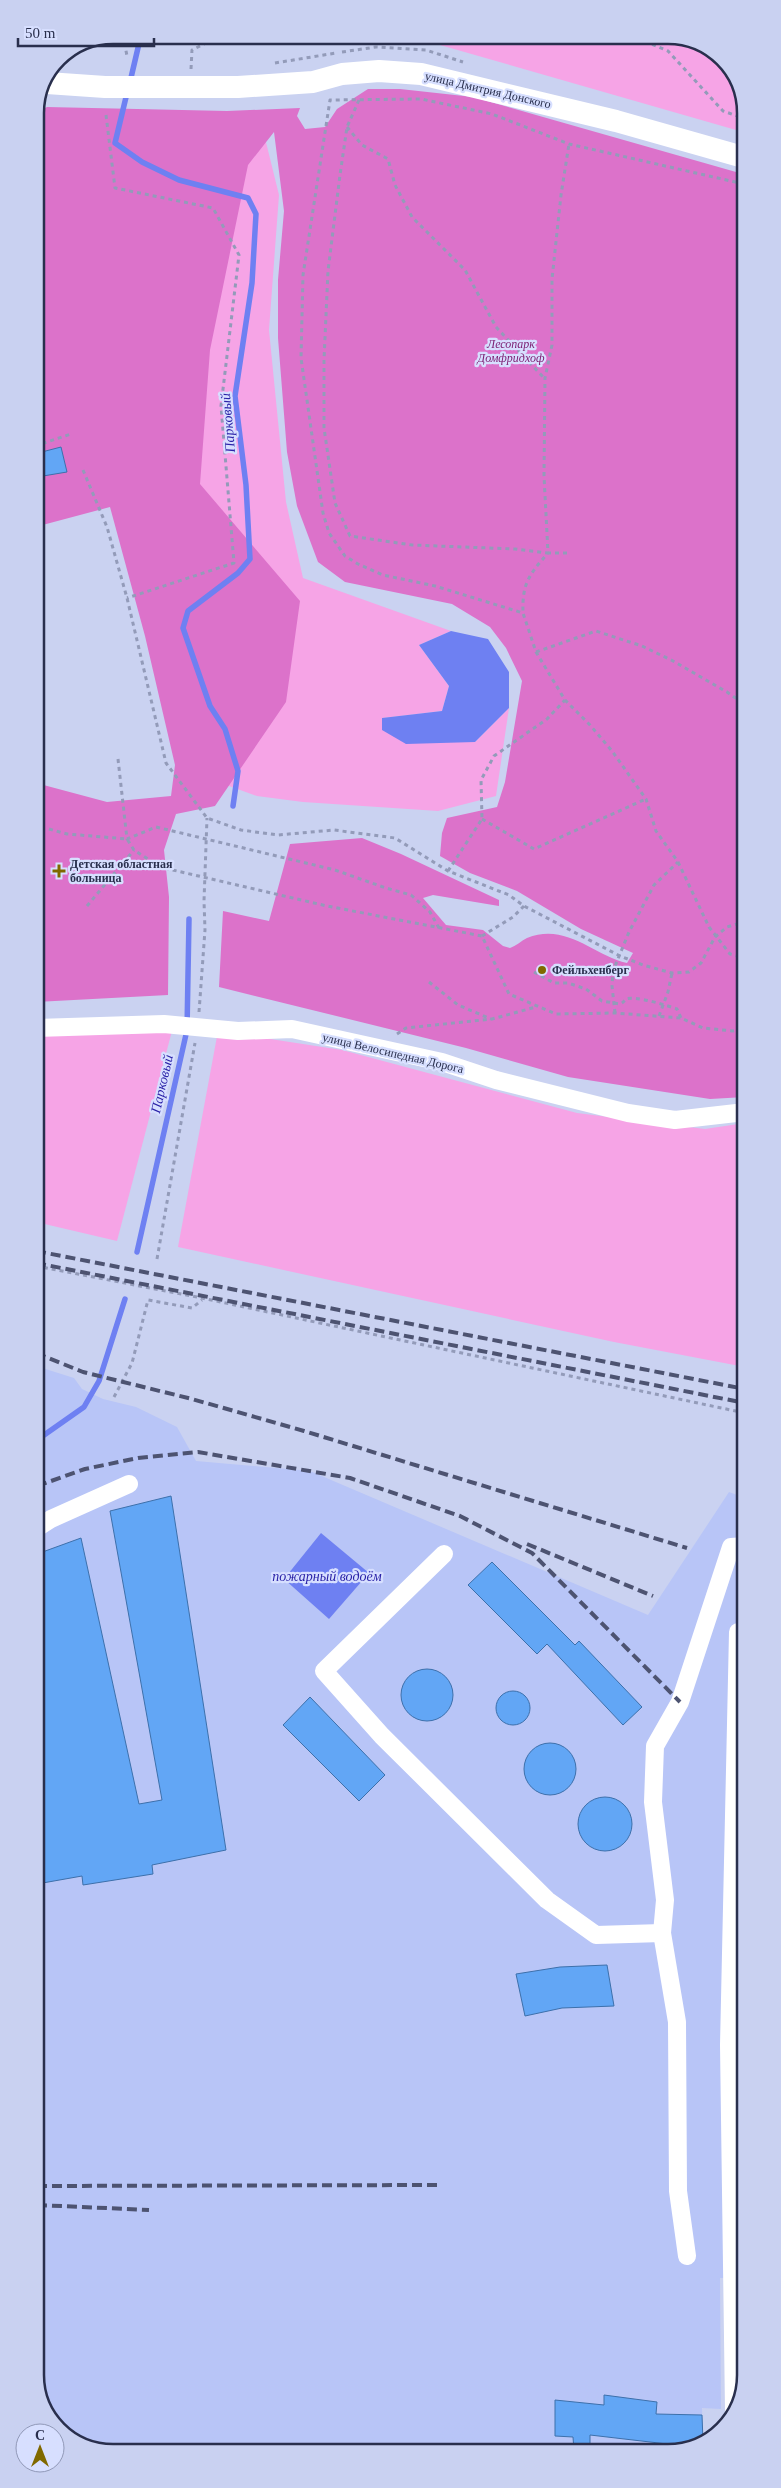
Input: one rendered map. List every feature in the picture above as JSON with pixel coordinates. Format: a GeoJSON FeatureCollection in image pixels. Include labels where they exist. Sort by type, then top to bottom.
{"type":"FeatureCollection","features":[{"type":"Feature","properties":{"kind":"main road","name":"улица Дмитрия Донского"},"geometry":{"type":"LineString","coordinates":[[50,84],[155,88],[238,87],[313,82],[342,74],[379,71],[421,74],[463,82],[616,121],[737,155]]}},
{"type":"Feature","properties":{"kind":"street","name":"улица Велосипедная Дорога"},"geometry":{"type":"LineString","coordinates":[[44,1028],[164,1024],[238,1031],[292,1029],[442,1062],[496,1080],[628,1113],[676,1120],[737,1113]]}},
{"type":"Feature","properties":{"kind":"street"},"geometry":{"type":"LineString","coordinates":[[44,1524],[129,1484]]}},
{"type":"Feature","properties":{"kind":"street"},"geometry":{"type":"LineString","coordinates":[[687,2256],[678,2192],[677,2022],[662,1932],[665,1900],[653,1802],[655,1746],[680,1702],[731,1547],[737,1547]]}},
{"type":"Feature","properties":{"kind":"street"},"geometry":{"type":"LineString","coordinates":[[444,1554],[324,1671],[382,1736],[547,1900],[596,1935],[662,1932]]}},
{"type":"Feature","properties":{"kind":"street"},"geometry":{"type":"LineString","coordinates":[[737,1678],[729,2045],[734,2277],[737,2300]]}},
{"type":"Feature","properties":{"kind":"street"},"geometry":{"type":"LineString","coordinates":[[735,2392],[737,2366]]}},
{"type":"Feature","properties":{"kind":"path"},"geometry":{"type":"LineString","coordinates":[[125,44],[127,56]]}},
{"type":"Feature","properties":{"kind":"path"},"geometry":{"type":"LineString","coordinates":[[191,75],[192,50],[204,44]]}},
{"type":"Feature","properties":{"kind":"path"},"geometry":{"type":"LineString","coordinates":[[651,44],[668,51],[722,111],[737,116]]}},
{"type":"Feature","properties":{"kind":"path"},"geometry":{"type":"LineString","coordinates":[[523,613],[435,586],[383,575],[345,556],[329,533],[323,513],[302,358],[303,275],[330,100],[421,99],[492,114],[569,144],[737,182]]}},
{"type":"Feature","properties":{"kind":"path"},"geometry":{"type":"LineString","coordinates":[[359,100],[347,127],[328,271],[324,360],[324,428],[335,503],[350,536],[412,545],[567,553]]}},
{"type":"Feature","properties":{"kind":"path"},"geometry":{"type":"LineString","coordinates":[[106,114],[115,188],[213,208],[239,255],[221,406],[234,563],[126,598]]}},
{"type":"Feature","properties":{"kind":"path"},"geometry":{"type":"LineString","coordinates":[[347,127],[362,145],[388,159],[395,185],[412,217],[465,270],[496,327],[545,378]]}},
{"type":"Feature","properties":{"kind":"path"},"geometry":{"type":"LineString","coordinates":[[569,144],[561,195],[552,279],[552,345],[545,378],[544,476],[548,553],[528,576],[522,594],[523,613],[536,652],[565,700],[590,725],[612,752],[646,800],[656,831],[678,862],[702,916],[715,937],[730,954],[737,956]]}},
{"type":"Feature","properties":{"kind":"path"},"geometry":{"type":"LineString","coordinates":[[44,443],[71,434]]}},
{"type":"Feature","properties":{"kind":"path"},"geometry":{"type":"LineString","coordinates":[[83,470],[107,527],[166,763],[207,818],[242,830],[278,834],[334,830],[395,838],[448,871],[509,895],[524,906],[592,939],[620,956],[672,973],[689,972],[701,963],[715,937],[727,927],[737,924]]}},
{"type":"Feature","properties":{"kind":"path"},"geometry":{"type":"LineString","coordinates":[[536,652],[596,632],[642,646],[673,661],[737,699]]}},
{"type":"Feature","properties":{"kind":"path"},"geometry":{"type":"LineString","coordinates":[[448,871],[482,818],[481,780],[494,756],[547,719],[565,700]]}},
{"type":"Feature","properties":{"kind":"path"},"geometry":{"type":"LineString","coordinates":[[118,759],[127,839],[134,850],[160,868],[327,906],[482,936],[513,917],[524,906]]}},
{"type":"Feature","properties":{"kind":"path"},"geometry":{"type":"LineString","coordinates":[[482,818],[534,849],[646,800]]}},
{"type":"Feature","properties":{"kind":"path"},"geometry":{"type":"LineString","coordinates":[[157,1259],[205,930],[204,901],[207,818]]}},
{"type":"Feature","properties":{"kind":"path"},"geometry":{"type":"LineString","coordinates":[[48,829],[67,834],[127,839],[156,827],[335,870],[411,895],[430,912],[440,929]]}},
{"type":"Feature","properties":{"kind":"path"},"geometry":{"type":"LineString","coordinates":[[87,906],[134,850]]}},
{"type":"Feature","properties":{"kind":"path"},"geometry":{"type":"LineString","coordinates":[[615,1012],[612,978],[642,903],[654,885],[678,862]]}},
{"type":"Feature","properties":{"kind":"path"},"geometry":{"type":"LineString","coordinates":[[482,936],[509,994],[556,1014],[615,1012],[681,1018],[703,1028],[737,1030]]}},
{"type":"Feature","properties":{"kind":"path"},"geometry":{"type":"LineString","coordinates":[[534,972],[554,983],[568,983],[586,989],[602,1001],[615,1004],[634,999],[662,1004],[677,1009],[681,1018]]}},
{"type":"Feature","properties":{"kind":"path"},"geometry":{"type":"LineString","coordinates":[[659,1016],[668,992],[672,973]]}},
{"type":"Feature","properties":{"kind":"path"},"geometry":{"type":"LineString","coordinates":[[429,982],[458,1005],[492,1020]]}},
{"type":"Feature","properties":{"kind":"path"},"geometry":{"type":"LineString","coordinates":[[377,1047],[406,1028],[492,1020],[537,1006]]}},
{"type":"Feature","properties":{"kind":"path"},"geometry":{"type":"LineString","coordinates":[[44,1268],[141,1288],[197,1297],[202,1300],[737,1411]]}},
{"type":"Feature","properties":{"kind":"path"},"geometry":{"type":"LineString","coordinates":[[192,1308],[197,1297]]}},
{"type":"Feature","properties":{"kind":"path"},"geometry":{"type":"LineString","coordinates":[[114,1397],[132,1363],[148,1300],[192,1308],[202,1300]]}},
{"type":"Feature","properties":{"kind":"shaded area"},"geometry":{"type":"Polygon","coordinates":[[[436,44],[672,44],[686,46],[706,55],[726,75],[737,104],[737,130],[436,44]]]}},
{"type":"Feature","properties":{"kind":"shaded area"},"geometry":{"type":"Polygon","coordinates":[[[263,130],[279,195],[269,330],[286,502],[303,578],[451,631],[419,645],[449,686],[442,711],[383,718],[475,742],[509,708],[496,796],[438,811],[303,802],[257,796],[196,774],[92,144],[263,130]]]}},
{"type":"Feature","properties":{"kind":"shaded area"},"geometry":{"type":"Polygon","coordinates":[[[173,1027],[117,1241],[44,1224],[44,1034],[173,1027]]]}},
{"type":"Feature","properties":{"kind":"shaded area"},"geometry":{"type":"Polygon","coordinates":[[[218,1031],[342,1050],[577,1113],[705,1129],[737,1124],[737,1365],[614,1342],[178,1247],[218,1031]]]}},
{"type":"Feature","properties":{"kind":"shaded area"},"geometry":{"type":"Polygon","coordinates":[[[44,1369],[74,1378],[82,1389],[103,1399],[136,1407],[177,1427],[196,1461],[310,1471],[648,1615],[729,1492],[737,1495],[737,2277],[720,2278],[721,2409],[702,2408],[703,2435],[677,2444],[109,2444],[95,2442],[78,2435],[61,2421],[55,2413],[44,2384],[44,1369]]]}},
{"type":"Feature","properties":{"kind":"green space","name":"Лесопарк Домфридхоф"},"geometry":{"type":"Polygon","coordinates":[[[368,89],[400,89],[473,97],[737,172],[737,1097],[710,1099],[568,1077],[466,1048],[219,987],[223,911],[269,921],[290,844],[362,838],[401,854],[499,900],[499,906],[433,895],[423,898],[446,925],[483,930],[503,946],[510,948],[527,938],[541,934],[554,934],[567,937],[627,963],[633,953],[581,929],[517,891],[470,873],[440,856],[442,833],[447,818],[497,807],[505,782],[522,681],[506,648],[490,627],[452,604],[345,582],[318,562],[297,506],[287,452],[278,338],[278,280],[284,211],[274,132],[248,165],[210,350],[200,484],[300,601],[286,702],[215,806],[176,814],[164,850],[169,897],[168,995],[44,1002],[44,785],[107,802],[171,796],[175,765],[145,636],[110,507],[44,525],[44,108],[227,111],[300,108],[297,116],[305,129],[325,127],[337,109],[368,89]]]}},
{"type":"Feature","properties":{"kind":"water"},"geometry":{"type":"Polygon","coordinates":[[[451,631],[488,639],[509,672],[509,708],[475,742],[406,744],[382,730],[382,718],[442,711],[449,686],[419,645],[451,631]]]}},
{"type":"Feature","properties":{"kind":"water","name":"пожарный водоём"},"geometry":{"type":"Polygon","coordinates":[[[321,1533],[369,1573],[329,1619],[284,1579],[321,1533]]]}},
{"type":"Feature","properties":{"kind":"building"},"geometry":{"type":"Polygon","coordinates":[[[61,447],[67,472],[44,476],[44,451],[61,447]]]}},
{"type":"Feature","properties":{"kind":"building"},"geometry":{"type":"Polygon","coordinates":[[[171,1496],[226,1850],[152,1865],[153,1874],[83,1885],[82,1876],[44,1883],[44,1551],[81,1538],[139,1804],[162,1800],[110,1511],[171,1496]]]}},
{"type":"Feature","properties":{"kind":"building"},"geometry":{"type":"Polygon","coordinates":[[[492,1562],[575,1645],[579,1641],[642,1707],[623,1725],[547,1644],[537,1654],[468,1585],[492,1562]]]}},
{"type":"Feature","properties":{"kind":"building"},"geometry":{"type":"Polygon","coordinates":[[[422,1669],[432,1669],[446,1676],[453,1690],[453,1700],[446,1714],[432,1721],[422,1721],[412,1717],[405,1710],[401,1700],[401,1690],[405,1680],[412,1673],[422,1669]]]}},
{"type":"Feature","properties":{"kind":"building"},"geometry":{"type":"Polygon","coordinates":[[[513,1691],[520,1692],[525,1696],[529,1701],[529,1715],[525,1720],[520,1724],[513,1725],[506,1724],[501,1720],[497,1715],[496,1708],[497,1701],[501,1696],[506,1692],[513,1691]]]}},
{"type":"Feature","properties":{"kind":"building"},"geometry":{"type":"Polygon","coordinates":[[[310,1697],[385,1775],[359,1801],[283,1725],[310,1697]]]}},
{"type":"Feature","properties":{"kind":"building"},"geometry":{"type":"Polygon","coordinates":[[[545,1743],[555,1743],[569,1750],[576,1764],[576,1774],[569,1788],[555,1795],[545,1795],[535,1791],[528,1784],[524,1774],[524,1764],[528,1754],[535,1747],[545,1743]]]}},
{"type":"Feature","properties":{"kind":"building"},"geometry":{"type":"Polygon","coordinates":[[[605,1797],[615,1799],[624,1805],[630,1814],[632,1824],[630,1834],[624,1843],[615,1849],[605,1851],[595,1849],[586,1843],[580,1834],[578,1824],[580,1814],[586,1805],[595,1799],[605,1797]]]}},
{"type":"Feature","properties":{"kind":"building"},"geometry":{"type":"Polygon","coordinates":[[[607,1965],[614,2006],[562,2008],[525,2016],[516,1974],[560,1967],[607,1965]]]}},
{"type":"Feature","properties":{"kind":"building"},"geometry":{"type":"Polygon","coordinates":[[[604,2395],[657,2402],[656,2414],[702,2415],[703,2435],[677,2444],[590,2435],[590,2444],[574,2444],[573,2437],[555,2436],[555,2400],[604,2405],[604,2395]]]}},
{"type":"Feature","properties":{"kind":"waterway","name":"Парковый"},"geometry":{"type":"LineString","coordinates":[[130,82],[139,44]]}},
{"type":"Feature","properties":{"kind":"waterway","name":"Парковый"},"geometry":{"type":"LineString","coordinates":[[127,93],[115,143],[142,162],[179,180],[248,198],[256,214],[252,283],[235,396],[246,485],[250,559],[238,573],[188,611],[183,628],[210,706],[225,729],[238,771],[233,806]]}},
{"type":"Feature","properties":{"kind":"waterway","name":"Парковый"},"geometry":{"type":"LineString","coordinates":[[137,1252],[187,1030],[189,919]]}},
{"type":"Feature","properties":{"kind":"waterway","name":"Парковый"},"geometry":{"type":"LineString","coordinates":[[44,1435],[84,1407],[99,1381],[125,1299]]}},
{"type":"Feature","properties":{"kind":"railway"},"geometry":{"type":"LineString","coordinates":[[44,1253],[737,1387]]}},
{"type":"Feature","properties":{"kind":"railway"},"geometry":{"type":"LineString","coordinates":[[44,1265],[737,1401]]}},
{"type":"Feature","properties":{"kind":"railway"},"geometry":{"type":"LineString","coordinates":[[44,1356],[83,1372],[192,1399],[304,1431],[687,1548]]}},
{"type":"Feature","properties":{"kind":"railway"},"geometry":{"type":"LineString","coordinates":[[44,1484],[85,1469],[138,1458],[198,1452],[350,1478],[460,1516],[532,1553],[680,1702]]}},
{"type":"Feature","properties":{"kind":"railway"},"geometry":{"type":"LineString","coordinates":[[527,1544],[653,1596]]}},
{"type":"Feature","properties":{"kind":"railway"},"geometry":{"type":"LineString","coordinates":[[44,2186],[441,2185]]}},
{"type":"Feature","properties":{"kind":"railway"},"geometry":{"type":"LineString","coordinates":[[44,2205],[149,2210]]}},
{"type":"Feature","properties":{"kind":"place","name":"Детская областная больница"},"geometry":{"type":"Point","coordinates":[59,871]}},
{"type":"Feature","properties":{"kind":"place","name":"Фейльхенберг"},"geometry":{"type":"Point","coordinates":[542,970]}}]}
